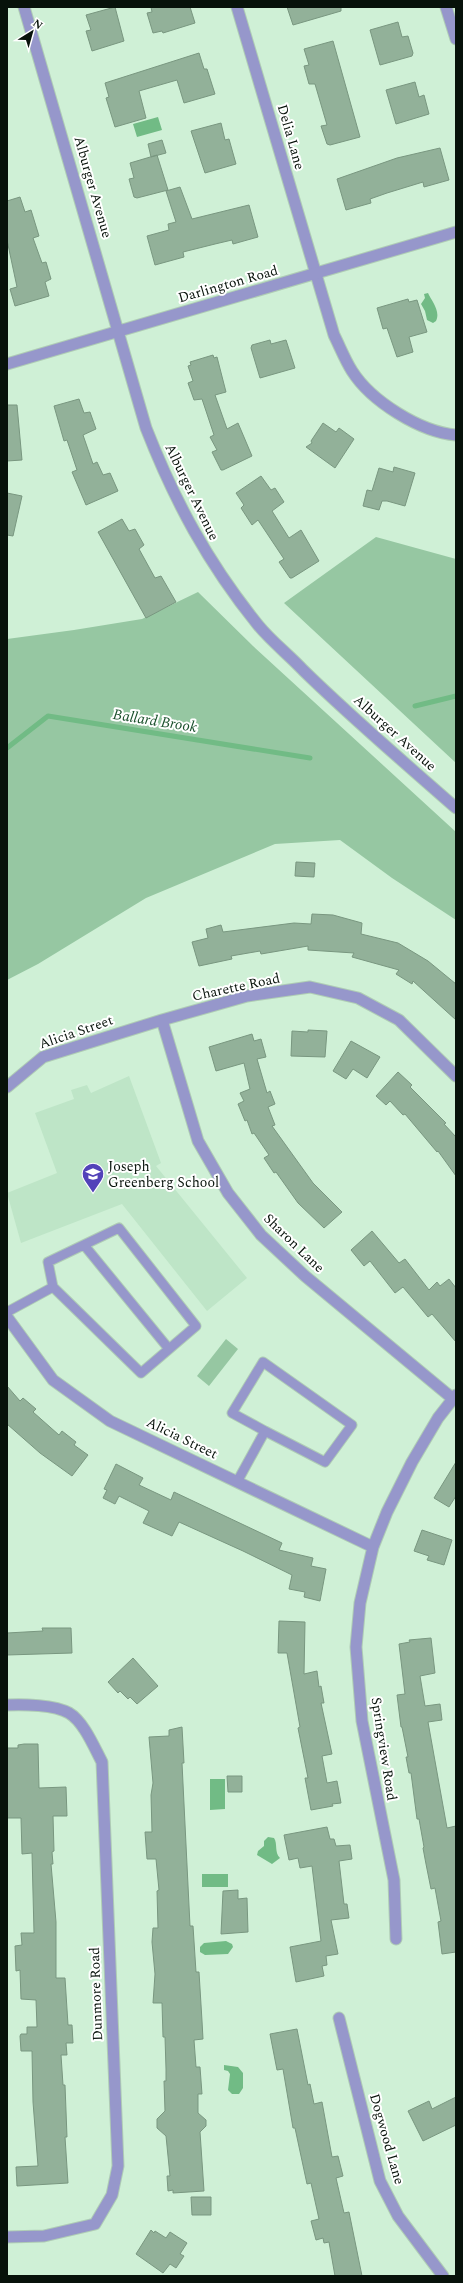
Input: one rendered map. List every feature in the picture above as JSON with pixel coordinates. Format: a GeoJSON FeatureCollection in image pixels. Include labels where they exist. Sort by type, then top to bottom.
{"type":"FeatureCollection","features":[{"type":"Feature","properties":{"kind":"street","name":"Alburger Avenue"},"geometry":{"type":"LineString","coordinates":[[24,7],[146,428],[166,480],[190,526],[219,573],[265,632],[321,687],[456,808]]}},
{"type":"Feature","properties":{"kind":"street","name":"Delia Lane"},"geometry":{"type":"LineString","coordinates":[[237,7],[334,335],[352,372],[380,401],[412,422],[456,435]]}},
{"type":"Feature","properties":{"kind":"street"},"geometry":{"type":"LineString","coordinates":[[446,7],[456,39]]}},
{"type":"Feature","properties":{"kind":"street","name":"Darlington Road"},"geometry":{"type":"LineString","coordinates":[[7,364],[316,275],[456,232]]}},
{"type":"Feature","properties":{"kind":"street","name":"Charette Road"},"geometry":{"type":"LineString","coordinates":[[162,1020],[247,996],[310,987],[358,998],[399,1020],[456,1076]]}},
{"type":"Feature","properties":{"kind":"street","name":"Alicia Street"},"geometry":{"type":"LineString","coordinates":[[7,1087],[43,1057],[162,1020]]}},
{"type":"Feature","properties":{"kind":"street","name":"Sharon Lane"},"geometry":{"type":"LineString","coordinates":[[162,1020],[198,1141],[228,1193],[261,1235],[300,1271],[454,1396]]}},
{"type":"Feature","properties":{"kind":"street","name":"Alicia Street"},"geometry":{"type":"LineString","coordinates":[[7,1318],[53,1380],[110,1420],[373,1547]]}},
{"type":"Feature","properties":{"kind":"street","name":"Springview Road"},"geometry":{"type":"LineString","coordinates":[[396,1939],[394,1880],[362,1721],[356,1647],[360,1603],[373,1547],[387,1512],[412,1462],[454,1396]]}},
{"type":"Feature","properties":{"kind":"street","name":"Dunmore Road"},"geometry":{"type":"LineString","coordinates":[[7,1705],[30,1704],[69,1713],[89,1735],[102,1762],[118,2166],[112,2195],[95,2224],[44,2236],[7,2237]]}},
{"type":"Feature","properties":{"kind":"street","name":"Dogwood Lane"},"geometry":{"type":"LineString","coordinates":[[339,2018],[380,2181],[398,2216],[443,2276]]}},
{"type":"Feature","properties":{"kind":"lane"},"geometry":{"type":"LineString","coordinates":[[119,1228],[196,1326],[141,1373],[53,1287],[48,1262],[84,1245],[119,1228]]}},
{"type":"Feature","properties":{"kind":"lane"},"geometry":{"type":"LineString","coordinates":[[84,1245],[169,1349]]}},
{"type":"Feature","properties":{"kind":"lane"},"geometry":{"type":"LineString","coordinates":[[7,1312],[53,1287]]}},
{"type":"Feature","properties":{"kind":"lane"},"geometry":{"type":"LineString","coordinates":[[263,1362],[352,1425],[325,1462],[265,1431],[232,1413],[263,1362]]}},
{"type":"Feature","properties":{"kind":"lane"},"geometry":{"type":"LineString","coordinates":[[238,1482],[265,1431]]}},
{"type":"Feature","properties":{"kind":"shaded area"},"geometry":{"type":"Polygon","coordinates":[[[158,117],[162,130],[137,137],[133,124],[158,117]]]}},
{"type":"Feature","properties":{"kind":"shaded area"},"geometry":{"type":"Polygon","coordinates":[[[428,293],[437,313],[436,321],[433,323],[427,320],[425,311],[421,304],[425,298],[424,294],[428,293]]]}},
{"type":"Feature","properties":{"kind":"shaded area"},"geometry":{"type":"Polygon","coordinates":[[[376,537],[456,559],[456,763],[284,603],[376,537]]]}},
{"type":"Feature","properties":{"kind":"shaded area"},"geometry":{"type":"Polygon","coordinates":[[[198,592],[253,646],[456,832],[456,920],[392,878],[340,840],[275,844],[146,898],[38,964],[7,980],[7,639],[142,619],[198,592]]]}},
{"type":"Feature","properties":{"kind":"shaded area","name":"Joseph Greenberg School"},"geometry":{"type":"Polygon","coordinates":[[[129,1076],[161,1163],[156,1166],[247,1278],[207,1311],[122,1204],[21,1243],[7,1193],[57,1173],[35,1113],[74,1099],[71,1090],[87,1085],[91,1093],[129,1076]]]}},
{"type":"Feature","properties":{"kind":"shaded area"},"geometry":{"type":"Polygon","coordinates":[[[226,1339],[238,1349],[209,1386],[197,1376],[226,1339]]]}},
{"type":"Feature","properties":{"kind":"shaded area"},"geometry":{"type":"Polygon","coordinates":[[[210,1779],[225,1779],[225,1809],[210,1810],[210,1779]]]}},
{"type":"Feature","properties":{"kind":"shaded area"},"geometry":{"type":"Polygon","coordinates":[[[268,1837],[274,1838],[277,1853],[280,1858],[272,1864],[257,1855],[258,1851],[264,1846],[264,1841],[268,1837]]]}},
{"type":"Feature","properties":{"kind":"shaded area"},"geometry":{"type":"Polygon","coordinates":[[[202,1874],[228,1874],[228,1887],[202,1887],[202,1874]]]}},
{"type":"Feature","properties":{"kind":"shaded area"},"geometry":{"type":"Polygon","coordinates":[[[226,1941],[232,1944],[233,1947],[228,1954],[205,1955],[200,1952],[200,1947],[204,1943],[226,1941]]]}},
{"type":"Feature","properties":{"kind":"shaded area"},"geometry":{"type":"Polygon","coordinates":[[[224,2065],[238,2067],[243,2073],[243,2088],[239,2094],[232,2094],[228,2090],[230,2074],[228,2071],[224,2070],[224,2065]]]}},
{"type":"Feature","properties":{"kind":"building"},"geometry":{"type":"Polygon","coordinates":[[[115,7],[124,41],[92,51],[86,31],[91,30],[86,15],[115,7]]]}},
{"type":"Feature","properties":{"kind":"building"},"geometry":{"type":"Polygon","coordinates":[[[151,7],[190,7],[195,23],[163,33],[162,31],[153,33],[147,13],[152,12],[151,7]]]}},
{"type":"Feature","properties":{"kind":"building"},"geometry":{"type":"Polygon","coordinates":[[[287,7],[341,7],[341,11],[293,25],[287,7]]]}},
{"type":"Feature","properties":{"kind":"building"},"geometry":{"type":"Polygon","coordinates":[[[398,22],[402,37],[408,36],[413,53],[412,56],[380,65],[370,30],[398,22]]]}},
{"type":"Feature","properties":{"kind":"building"},"geometry":{"type":"Polygon","coordinates":[[[333,41],[360,137],[330,145],[327,144],[321,126],[327,125],[315,84],[309,84],[304,66],[309,65],[304,49],[333,41]]]}},
{"type":"Feature","properties":{"kind":"building"},"geometry":{"type":"Polygon","coordinates":[[[199,53],[204,69],[207,69],[215,94],[184,103],[177,80],[139,91],[146,118],[115,127],[106,98],[109,97],[105,83],[199,53]]]}},
{"type":"Feature","properties":{"kind":"building"},"geometry":{"type":"Polygon","coordinates":[[[415,82],[419,97],[424,95],[429,114],[396,124],[386,90],[415,82]]]}},
{"type":"Feature","properties":{"kind":"building"},"geometry":{"type":"Polygon","coordinates":[[[221,123],[225,140],[229,139],[236,164],[205,173],[191,131],[221,123]]]}},
{"type":"Feature","properties":{"kind":"building"},"geometry":{"type":"Polygon","coordinates":[[[162,140],[166,153],[151,157],[148,144],[162,140]]]}},
{"type":"Feature","properties":{"kind":"building"},"geometry":{"type":"Polygon","coordinates":[[[440,148],[449,180],[424,187],[423,182],[370,199],[371,203],[346,210],[337,179],[397,158],[440,148]]]}},
{"type":"Feature","properties":{"kind":"building"},"geometry":{"type":"Polygon","coordinates":[[[157,155],[168,190],[137,198],[134,197],[129,179],[134,178],[130,163],[157,155]]]}},
{"type":"Feature","properties":{"kind":"building"},"geometry":{"type":"Polygon","coordinates":[[[180,187],[192,219],[249,205],[258,237],[233,244],[232,240],[183,252],[184,257],[155,265],[147,236],[169,230],[168,224],[176,222],[166,191],[180,187]]]}},
{"type":"Feature","properties":{"kind":"building"},"geometry":{"type":"Polygon","coordinates":[[[20,197],[25,212],[31,210],[39,236],[33,238],[42,263],[46,262],[51,279],[45,282],[49,296],[15,306],[10,289],[17,287],[7,240],[7,201],[20,197]]]}},
{"type":"Feature","properties":{"kind":"building"},"geometry":{"type":"Polygon","coordinates":[[[408,299],[409,302],[417,300],[427,332],[409,337],[413,352],[397,357],[387,328],[383,329],[377,308],[408,299]]]}},
{"type":"Feature","properties":{"kind":"building"},"geometry":{"type":"Polygon","coordinates":[[[270,340],[271,344],[286,340],[295,368],[260,378],[251,348],[252,345],[270,340]]]}},
{"type":"Feature","properties":{"kind":"building"},"geometry":{"type":"Polygon","coordinates":[[[213,355],[214,358],[217,357],[226,392],[215,395],[227,429],[238,423],[252,456],[223,470],[221,470],[212,452],[217,450],[210,437],[214,435],[202,399],[194,400],[188,383],[193,381],[188,366],[191,365],[190,362],[213,355]]]}},
{"type":"Feature","properties":{"kind":"building"},"geometry":{"type":"Polygon","coordinates":[[[79,399],[84,413],[90,412],[96,429],[83,435],[93,464],[97,462],[103,475],[110,473],[118,491],[86,505],[72,472],[77,470],[67,440],[64,441],[54,406],[79,399]]]}},
{"type":"Feature","properties":{"kind":"building"},"geometry":{"type":"Polygon","coordinates":[[[7,405],[17,405],[22,460],[7,461],[7,405]]]}},
{"type":"Feature","properties":{"kind":"building"},"geometry":{"type":"Polygon","coordinates":[[[323,423],[336,432],[339,428],[354,439],[335,468],[306,447],[312,443],[311,441],[323,423]]]}},
{"type":"Feature","properties":{"kind":"building"},"geometry":{"type":"Polygon","coordinates":[[[394,467],[415,473],[405,506],[382,501],[379,510],[363,506],[367,490],[372,491],[379,468],[393,472],[394,467]]]}},
{"type":"Feature","properties":{"kind":"building"},"geometry":{"type":"Polygon","coordinates":[[[261,476],[271,490],[275,488],[284,502],[272,511],[289,538],[301,530],[319,561],[292,578],[290,578],[279,562],[284,559],[258,520],[252,525],[241,508],[244,505],[236,493],[261,476]]]}},
{"type":"Feature","properties":{"kind":"building"},"geometry":{"type":"Polygon","coordinates":[[[7,493],[22,496],[13,536],[7,535],[7,493]]]}},
{"type":"Feature","properties":{"kind":"building"},"geometry":{"type":"Polygon","coordinates":[[[122,519],[129,531],[135,529],[144,545],[139,549],[155,578],[161,576],[176,602],[146,618],[98,532],[122,519]]]}},
{"type":"Feature","properties":{"kind":"building"},"geometry":{"type":"Polygon","coordinates":[[[296,862],[315,863],[314,877],[295,876],[296,862]]]}},
{"type":"Feature","properties":{"kind":"building"},"geometry":{"type":"Polygon","coordinates":[[[312,914],[333,915],[362,923],[361,934],[398,943],[428,961],[456,984],[456,1020],[413,981],[412,984],[396,974],[399,970],[352,957],[354,953],[308,950],[308,946],[261,954],[260,951],[231,956],[232,959],[199,966],[192,942],[208,938],[206,929],[221,925],[223,932],[294,923],[311,924],[312,914]]]}},
{"type":"Feature","properties":{"kind":"building"},"geometry":{"type":"Polygon","coordinates":[[[308,1030],[327,1031],[325,1057],[291,1056],[292,1031],[308,1032],[308,1030]]]}},
{"type":"Feature","properties":{"kind":"building"},"geometry":{"type":"Polygon","coordinates":[[[252,1034],[254,1041],[261,1039],[266,1057],[257,1059],[267,1093],[270,1091],[275,1104],[268,1107],[275,1125],[272,1126],[313,1183],[342,1212],[324,1228],[298,1203],[276,1172],[274,1173],[264,1158],[269,1155],[254,1133],[252,1134],[247,1120],[245,1121],[238,1104],[244,1101],[240,1093],[250,1089],[244,1063],[216,1071],[209,1047],[252,1034]]]}},
{"type":"Feature","properties":{"kind":"building"},"geometry":{"type":"Polygon","coordinates":[[[351,1041],[380,1057],[367,1078],[353,1069],[346,1079],[333,1071],[351,1041]]]}},
{"type":"Feature","properties":{"kind":"building"},"geometry":{"type":"Polygon","coordinates":[[[398,1072],[412,1085],[410,1087],[446,1123],[444,1124],[456,1137],[456,1176],[438,1151],[437,1152],[405,1114],[403,1115],[390,1101],[386,1105],[376,1096],[398,1072]]]}},
{"type":"Feature","properties":{"kind":"building"},"geometry":{"type":"Polygon","coordinates":[[[372,1231],[399,1263],[405,1259],[429,1290],[437,1282],[440,1286],[449,1279],[456,1288],[456,1342],[432,1314],[428,1317],[403,1287],[395,1293],[370,1261],[364,1266],[351,1250],[372,1231]]]}},
{"type":"Feature","properties":{"kind":"building"},"geometry":{"type":"Polygon","coordinates":[[[7,1386],[20,1401],[23,1398],[36,1409],[33,1412],[59,1435],[62,1431],[76,1442],[74,1445],[88,1455],[72,1476],[40,1453],[7,1424],[7,1386]]]}},
{"type":"Feature","properties":{"kind":"building"},"geometry":{"type":"Polygon","coordinates":[[[456,1462],[456,1496],[449,1507],[434,1498],[456,1462]]]}},
{"type":"Feature","properties":{"kind":"building"},"geometry":{"type":"Polygon","coordinates":[[[116,1464],[143,1478],[139,1485],[171,1500],[174,1492],[282,1543],[279,1550],[313,1558],[311,1566],[326,1569],[320,1601],[304,1597],[305,1592],[289,1589],[292,1575],[243,1551],[179,1522],[172,1536],[143,1523],[149,1511],[119,1496],[115,1504],[103,1498],[107,1490],[104,1489],[116,1464]]]}},
{"type":"Feature","properties":{"kind":"building"},"geometry":{"type":"Polygon","coordinates":[[[422,1530],[452,1540],[444,1565],[427,1560],[429,1556],[414,1551],[422,1530]]]}},
{"type":"Feature","properties":{"kind":"building"},"geometry":{"type":"Polygon","coordinates":[[[279,1621],[305,1622],[304,1674],[317,1671],[319,1687],[321,1686],[324,1703],[321,1703],[332,1754],[322,1756],[327,1783],[337,1781],[341,1803],[332,1804],[333,1806],[311,1810],[305,1778],[308,1778],[298,1728],[300,1727],[287,1653],[278,1653],[279,1621]]]}},
{"type":"Feature","properties":{"kind":"building"},"geometry":{"type":"Polygon","coordinates":[[[42,1628],[71,1628],[72,1653],[7,1655],[7,1633],[43,1631],[42,1628]]]}},
{"type":"Feature","properties":{"kind":"building"},"geometry":{"type":"Polygon","coordinates":[[[431,1638],[435,1673],[420,1676],[425,1706],[440,1704],[442,1720],[428,1722],[447,1828],[456,1826],[456,1952],[442,1954],[438,1922],[441,1921],[435,1888],[431,1889],[419,1819],[417,1819],[411,1773],[409,1773],[406,1757],[408,1757],[401,1727],[397,1695],[405,1694],[399,1644],[410,1642],[409,1640],[431,1638]]]}},
{"type":"Feature","properties":{"kind":"building"},"geometry":{"type":"Polygon","coordinates":[[[133,1658],[158,1686],[137,1704],[130,1697],[128,1699],[120,1691],[118,1693],[108,1682],[133,1658]]]}},
{"type":"Feature","properties":{"kind":"building"},"geometry":{"type":"Polygon","coordinates":[[[182,1727],[184,1763],[182,1763],[190,1926],[193,1926],[196,1972],[199,1972],[203,2039],[194,2040],[196,2067],[200,2067],[202,2094],[198,2094],[198,2113],[206,2120],[206,2126],[200,2132],[204,2191],[173,2193],[173,2190],[168,2191],[167,2176],[170,2176],[166,2136],[157,2128],[157,2119],[165,2111],[165,2037],[163,2037],[162,2003],[153,2003],[155,1974],[152,1942],[153,1928],[158,1928],[157,1891],[159,1890],[156,1859],[147,1859],[145,1832],[152,1832],[151,1795],[153,1783],[149,1737],[169,1736],[169,1730],[182,1727]]]}},
{"type":"Feature","properties":{"kind":"building"},"geometry":{"type":"Polygon","coordinates":[[[38,1744],[39,1788],[66,1787],[67,1816],[53,1816],[54,1851],[52,1852],[53,1864],[51,1864],[56,1922],[56,1978],[65,1978],[68,2025],[72,2025],[73,2043],[66,2043],[67,2055],[61,2055],[63,2085],[65,2085],[67,2137],[65,2137],[68,2183],[17,2186],[16,2167],[38,2166],[33,2102],[32,2051],[21,2051],[20,2036],[21,2034],[27,2034],[27,2027],[37,2027],[36,2000],[21,1999],[20,1970],[16,1971],[15,1946],[22,1945],[21,1933],[34,1933],[32,1853],[22,1854],[21,1818],[7,1818],[7,1748],[18,1748],[18,1745],[38,1744]]]}},
{"type":"Feature","properties":{"kind":"building"},"geometry":{"type":"Polygon","coordinates":[[[227,1776],[242,1776],[242,1792],[228,1792],[227,1776]]]}},
{"type":"Feature","properties":{"kind":"building"},"geometry":{"type":"Polygon","coordinates":[[[327,1827],[330,1839],[334,1839],[336,1846],[350,1845],[352,1859],[339,1861],[344,1904],[347,1904],[349,1918],[331,1920],[338,1954],[326,1956],[327,1965],[322,1966],[324,1976],[296,1982],[290,1947],[321,1941],[312,1866],[300,1868],[298,1858],[289,1860],[284,1835],[327,1827]]]}},
{"type":"Feature","properties":{"kind":"building"},"geometry":{"type":"Polygon","coordinates":[[[238,1890],[238,1899],[247,1898],[248,1932],[221,1934],[223,1891],[238,1890]]]}},
{"type":"Feature","properties":{"kind":"building"},"geometry":{"type":"Polygon","coordinates":[[[297,2029],[308,2085],[310,2084],[314,2104],[322,2102],[332,2157],[338,2156],[343,2176],[336,2178],[344,2213],[349,2212],[362,2276],[335,2276],[329,2242],[324,2243],[323,2238],[316,2240],[311,2221],[319,2219],[311,2183],[307,2184],[295,2128],[293,2128],[283,2069],[277,2070],[270,2034],[297,2029]]]}},
{"type":"Feature","properties":{"kind":"building"},"geometry":{"type":"Polygon","coordinates":[[[456,2097],[456,2125],[423,2141],[408,2111],[429,2101],[432,2109],[456,2097]]]}},
{"type":"Feature","properties":{"kind":"building"},"geometry":{"type":"Polygon","coordinates":[[[191,2197],[211,2197],[211,2215],[192,2215],[191,2197]]]}},
{"type":"Feature","properties":{"kind":"building"},"geometry":{"type":"Polygon","coordinates":[[[151,2230],[154,2233],[155,2231],[166,2238],[170,2232],[187,2243],[180,2254],[184,2256],[176,2268],[170,2264],[163,2273],[136,2254],[151,2230]]]}},
{"type":"Feature","properties":{"kind":"waterway","name":"Ballard Brook"},"geometry":{"type":"LineString","coordinates":[[415,706],[456,696]]}},
{"type":"Feature","properties":{"kind":"waterway","name":"Ballard Brook"},"geometry":{"type":"LineString","coordinates":[[7,748],[48,716],[310,758]]}},
{"type":"Feature","properties":{"kind":"place","name":"Joseph Greenberg School"},"geometry":{"type":"Point","coordinates":[93,1194]}}]}
